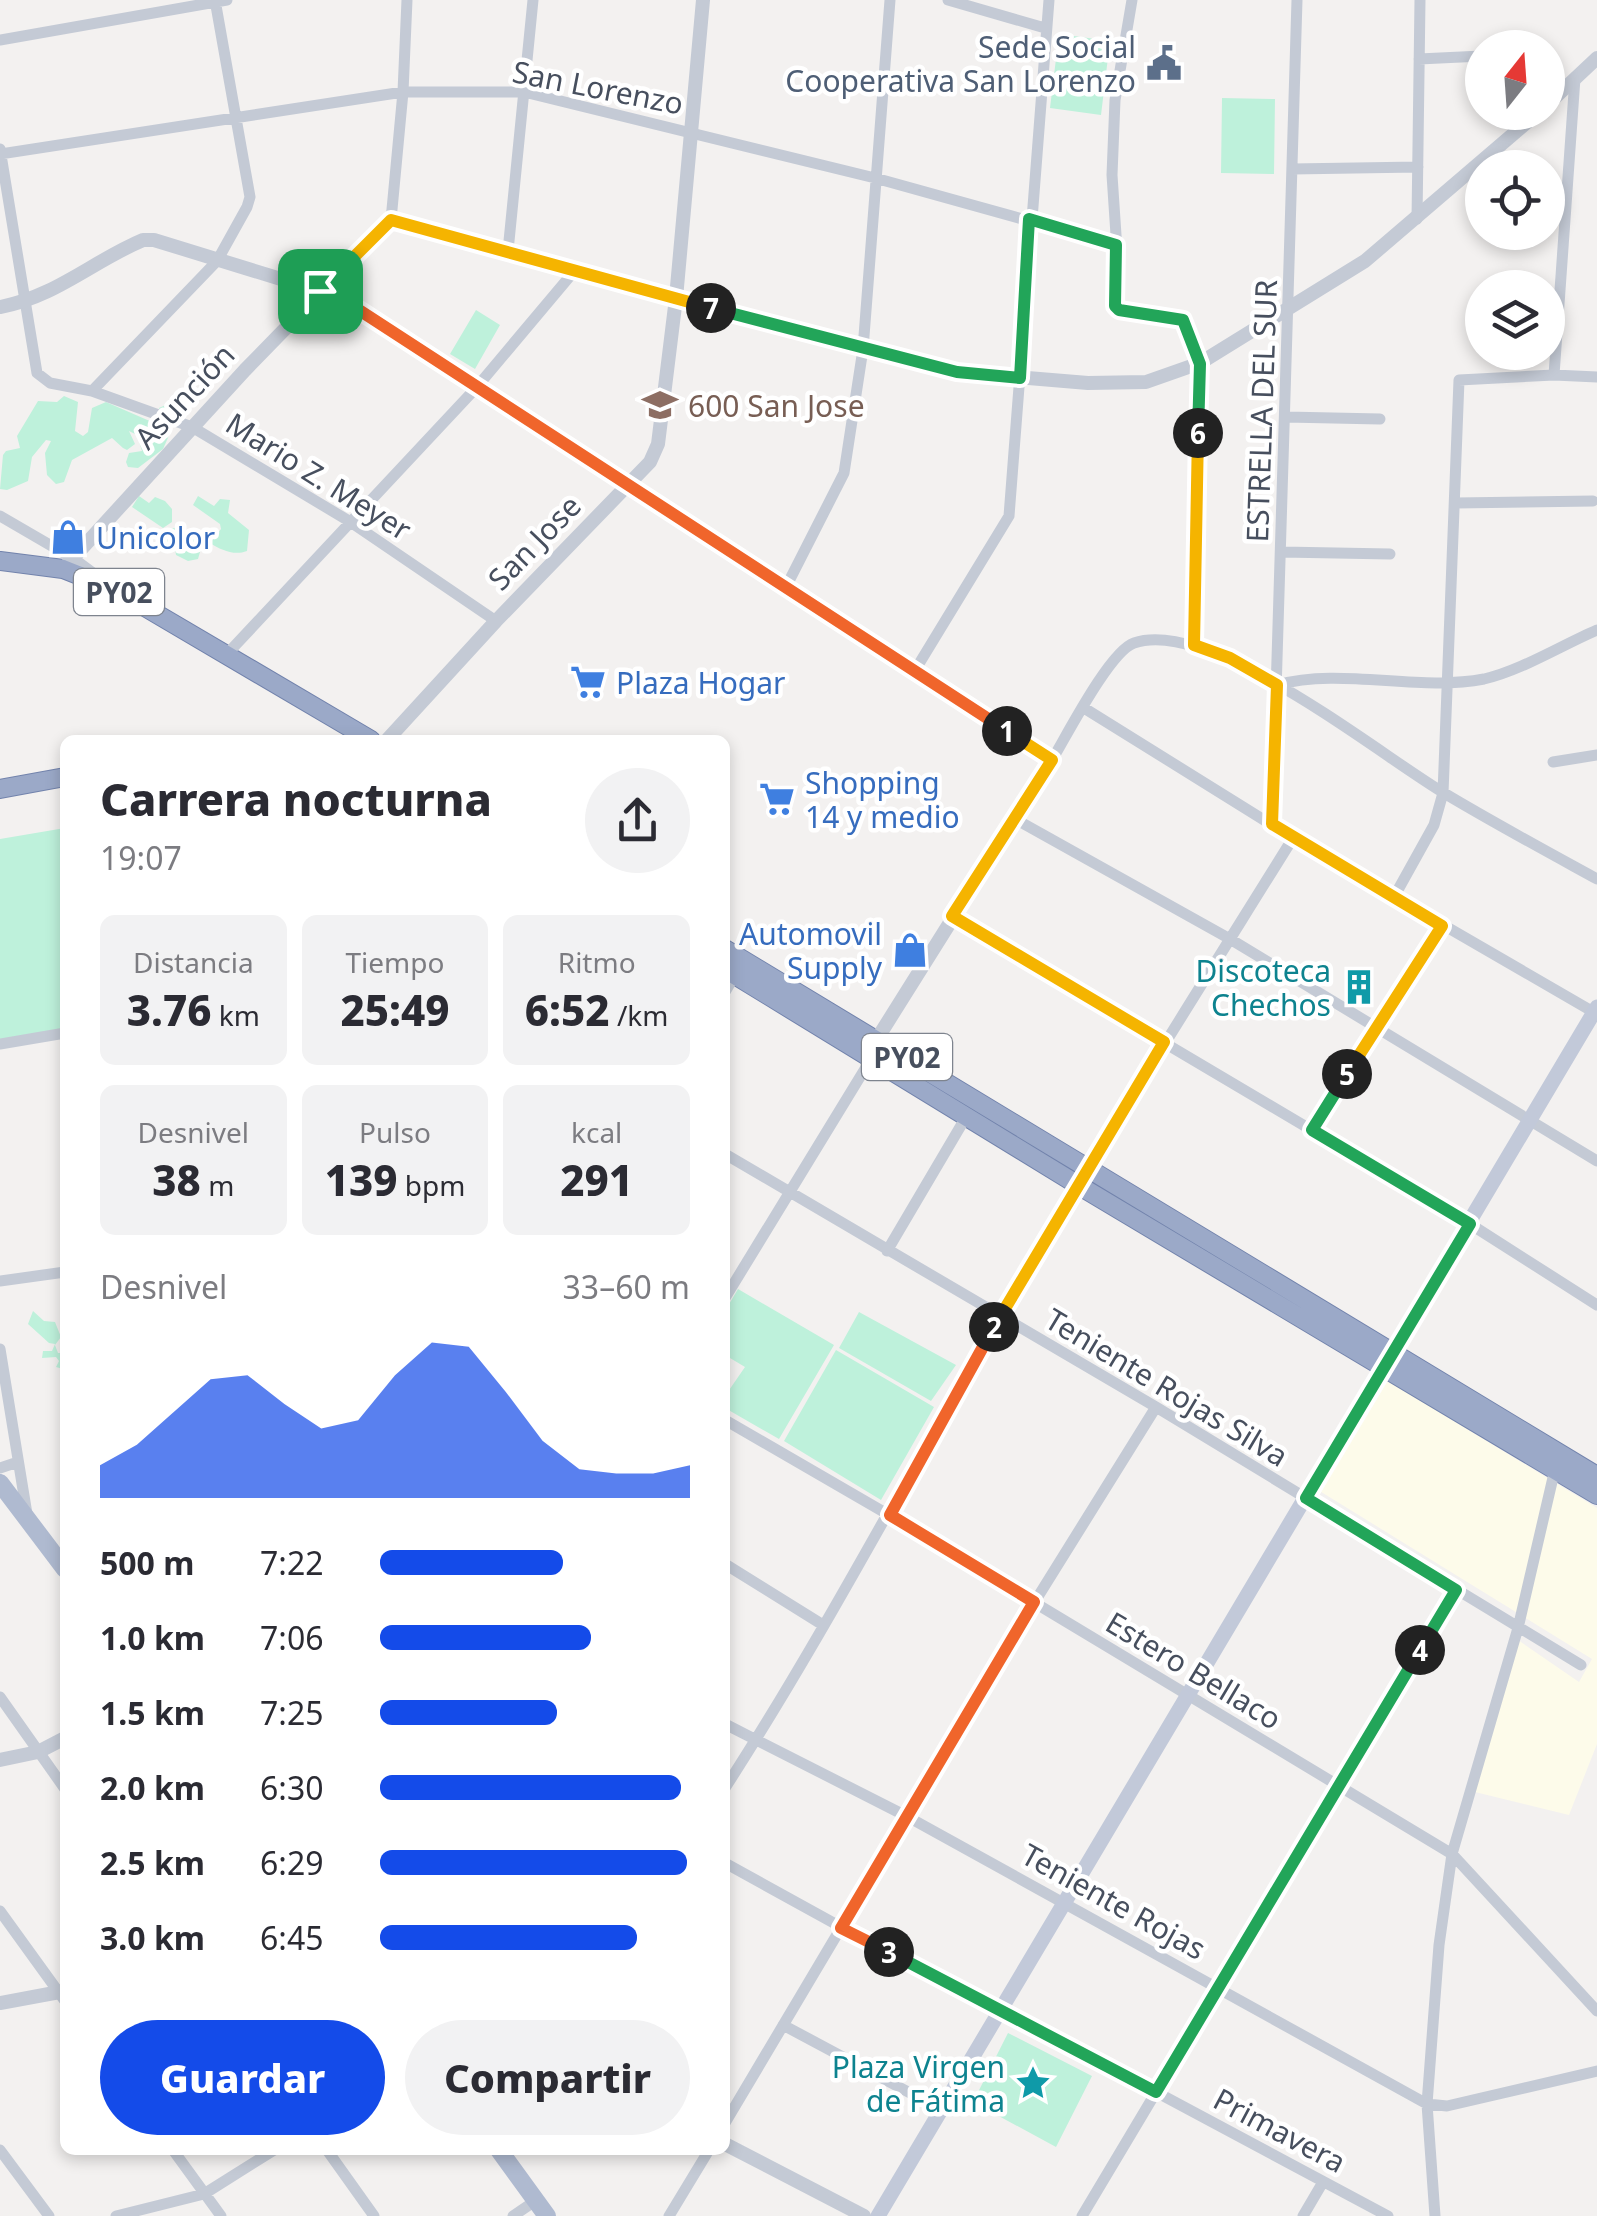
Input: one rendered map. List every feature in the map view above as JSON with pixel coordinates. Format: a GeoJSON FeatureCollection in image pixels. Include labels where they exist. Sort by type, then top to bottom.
{"type":"FeatureCollection","features":[{"type":"Feature","properties":{"kind":"highway","name":"PY02"},"geometry":{"type":"LineString","coordinates":[[0,561],[68,564],[228,653],[362,735]]}},
{"type":"Feature","properties":{"kind":"highway"},"geometry":{"type":"LineString","coordinates":[[333,735],[335,719]]}},
{"type":"Feature","properties":{"kind":"highway"},"geometry":{"type":"LineString","coordinates":[[0,789],[60,778]]}},
{"type":"Feature","properties":{"kind":"highway","name":"PY02"},"geometry":{"type":"LineString","coordinates":[[730,952],[876,1039],[1083,1177],[1386,1359],[1597,1495]]}},
{"type":"Feature","properties":{"kind":"highway","name":"PY02"},"geometry":{"type":"LineString","coordinates":[[730,972],[966,1117],[1083,1177]]}},
{"type":"Feature","properties":{"kind":"highway","name":"PY02"},"geometry":{"type":"LineString","coordinates":[[1386,1359],[1595,1471]]}},
{"type":"Feature","properties":{"kind":"main road"},"geometry":{"type":"LineString","coordinates":[[878,2216],[1596,1011]]}},
{"type":"Feature","properties":{"kind":"main road"},"geometry":{"type":"LineString","coordinates":[[0,1484],[60,1562]]}},
{"type":"Feature","properties":{"kind":"main road"},"geometry":{"type":"LineString","coordinates":[[503,2155],[547,2216]]}},
{"type":"Feature","properties":{"kind":"street"},"geometry":{"type":"LineString","coordinates":[[407,0],[391,220],[957,372],[1088,383],[1146,382],[1200,364],[1365,260],[1518,130]]}},
{"type":"Feature","properties":{"kind":"street"},"geometry":{"type":"LineString","coordinates":[[508,251],[533,0]]}},
{"type":"Feature","properties":{"kind":"street","name":"San Jose"},"geometry":{"type":"LineString","coordinates":[[393,735],[650,462],[658,444],[676,298],[702,0]]}},
{"type":"Feature","properties":{"kind":"street"},"geometry":{"type":"LineString","coordinates":[[786,587],[844,473],[863,349],[890,0]]}},
{"type":"Feature","properties":{"kind":"street"},"geometry":{"type":"LineString","coordinates":[[948,0],[1045,28]]}},
{"type":"Feature","properties":{"kind":"street"},"geometry":{"type":"LineString","coordinates":[[914,672],[1009,516],[1029,219],[1049,0]]}},
{"type":"Feature","properties":{"kind":"street"},"geometry":{"type":"LineString","coordinates":[[1132,0],[1115,100],[1115,306],[1120,311],[1182,319],[1200,364],[1194,645]]}},
{"type":"Feature","properties":{"kind":"street","name":"ESTRELLA DEL SUR"},"geometry":{"type":"LineString","coordinates":[[1272,824],[1297,0]]}},
{"type":"Feature","properties":{"kind":"street"},"geometry":{"type":"LineString","coordinates":[[1417,219],[1420,0]]}},
{"type":"Feature","properties":{"kind":"street"},"geometry":{"type":"LineString","coordinates":[[0,40],[219,1],[250,198],[217,261],[92,391]]}},
{"type":"Feature","properties":{"kind":"street"},"geometry":{"type":"LineString","coordinates":[[1419,59],[1465,57]]}},
{"type":"Feature","properties":{"kind":"street"},"geometry":{"type":"LineString","coordinates":[[1565,87],[1597,58]]}},
{"type":"Feature","properties":{"kind":"street"},"geometry":{"type":"LineString","coordinates":[[1554,374],[1574,78]]}},
{"type":"Feature","properties":{"kind":"street","name":"San Lorenzo"},"geometry":{"type":"LineString","coordinates":[[0,152],[403,92],[524,92],[875,178],[1116,245]]}},
{"type":"Feature","properties":{"kind":"street","name":"Mario Z. Meyer"},"geometry":{"type":"LineString","coordinates":[[0,152],[38,374],[50,383],[92,391],[192,427],[349,521],[496,621]]}},
{"type":"Feature","properties":{"kind":"street"},"geometry":{"type":"LineString","coordinates":[[1292,169],[1418,167]]}},
{"type":"Feature","properties":{"kind":"street","name":"Asunción"},"geometry":{"type":"LineString","coordinates":[[68,564],[192,427],[391,220]]}},
{"type":"Feature","properties":{"kind":"street"},"geometry":{"type":"LineString","coordinates":[[0,308],[28,302],[143,240],[154,240],[320,291],[359,310],[1052,760]]}},
{"type":"Feature","properties":{"kind":"street"},"geometry":{"type":"LineString","coordinates":[[228,653],[476,388],[576,270]]}},
{"type":"Feature","properties":{"kind":"street"},"geometry":{"type":"LineString","coordinates":[[1394,897],[1434,824],[1443,793],[1458,380],[1554,374],[1597,378]]}},
{"type":"Feature","properties":{"kind":"street"},"geometry":{"type":"LineString","coordinates":[[1286,417],[1380,419]]}},
{"type":"Feature","properties":{"kind":"street"},"geometry":{"type":"LineString","coordinates":[[1456,503],[1593,501]]}},
{"type":"Feature","properties":{"kind":"street"},"geometry":{"type":"LineString","coordinates":[[0,516],[68,564]]}},
{"type":"Feature","properties":{"kind":"street"},"geometry":{"type":"LineString","coordinates":[[1282,552],[1390,554]]}},
{"type":"Feature","properties":{"kind":"street"},"geometry":{"type":"LineString","coordinates":[[1277,685],[1312,680],[1449,682],[1486,678],[1597,630]]}},
{"type":"Feature","properties":{"kind":"street"},"geometry":{"type":"LineString","coordinates":[[876,1039],[1114,658],[1130,644],[1150,640],[1194,645],[1230,658],[1443,793],[1597,879]]}},
{"type":"Feature","properties":{"kind":"street"},"geometry":{"type":"LineString","coordinates":[[1084,708],[1292,838],[1596,1011]]}},
{"type":"Feature","properties":{"kind":"street"},"geometry":{"type":"LineString","coordinates":[[1552,762],[1597,755]]}},
{"type":"Feature","properties":{"kind":"street"},"geometry":{"type":"LineString","coordinates":[[1015,819],[1230,939],[1597,1161]]}},
{"type":"Feature","properties":{"kind":"street"},"geometry":{"type":"LineString","coordinates":[[730,1780],[890,1515],[1083,1177],[1292,838]]}},
{"type":"Feature","properties":{"kind":"street"},"geometry":{"type":"LineString","coordinates":[[952,916],[1470,1224],[1597,1305]]}},
{"type":"Feature","properties":{"kind":"street"},"geometry":{"type":"LineString","coordinates":[[1312,1130],[1442,926]]}},
{"type":"Feature","properties":{"kind":"street"},"geometry":{"type":"LineString","coordinates":[[0,1044],[60,1034]]}},
{"type":"Feature","properties":{"kind":"street"},"geometry":{"type":"LineString","coordinates":[[730,1290],[870,1058]]}},
{"type":"Feature","properties":{"kind":"street"},"geometry":{"type":"LineString","coordinates":[[887,1250],[966,1117]]}},
{"type":"Feature","properties":{"kind":"street","name":"Teniente Rojas Silva"},"geometry":{"type":"LineString","coordinates":[[730,1157],[1156,1407],[1581,1665]]}},
{"type":"Feature","properties":{"kind":"street"},"geometry":{"type":"LineString","coordinates":[[0,1281],[60,1273]]}},
{"type":"Feature","properties":{"kind":"street"},"geometry":{"type":"LineString","coordinates":[[0,1349],[28,1518]]}},
{"type":"Feature","properties":{"kind":"street"},"geometry":{"type":"LineString","coordinates":[[730,2115],[1034,1602],[1156,1407]]}},
{"type":"Feature","properties":{"kind":"street","name":"Estero Bellaco"},"geometry":{"type":"LineString","coordinates":[[730,1423],[1452,1854],[1597,2011]]}},
{"type":"Feature","properties":{"kind":"street"},"geometry":{"type":"LineString","coordinates":[[0,1468],[18,1462]]}},
{"type":"Feature","properties":{"kind":"street"},"geometry":{"type":"LineString","coordinates":[[1435,2216],[1427,2104],[1439,1945],[1452,1854],[1518,1628],[1555,1470]]}},
{"type":"Feature","properties":{"kind":"street"},"geometry":{"type":"LineString","coordinates":[[730,1567],[823,1624]]}},
{"type":"Feature","properties":{"kind":"street"},"geometry":{"type":"LineString","coordinates":[[1082,2216],[1456,1590]]}},
{"type":"Feature","properties":{"kind":"street"},"geometry":{"type":"LineString","coordinates":[[0,1697],[60,1782]]}},
{"type":"Feature","properties":{"kind":"street","name":"Teniente Rojas"},"geometry":{"type":"LineString","coordinates":[[730,1727],[908,1817],[1427,2104]]}},
{"type":"Feature","properties":{"kind":"street"},"geometry":{"type":"LineString","coordinates":[[0,1760],[38,1752],[60,1741]]}},
{"type":"Feature","properties":{"kind":"street","name":"Primavera"},"geometry":{"type":"LineString","coordinates":[[730,1866],[1388,2216]]}},
{"type":"Feature","properties":{"kind":"street"},"geometry":{"type":"LineString","coordinates":[[0,1911],[60,1991]]}},
{"type":"Feature","properties":{"kind":"street"},"geometry":{"type":"LineString","coordinates":[[0,2003],[60,1995]]}},
{"type":"Feature","properties":{"kind":"street"},"geometry":{"type":"LineString","coordinates":[[783,2025],[940,2109]]}},
{"type":"Feature","properties":{"kind":"street"},"geometry":{"type":"LineString","coordinates":[[1427,2104],[1446,2106],[1597,2071]]}},
{"type":"Feature","properties":{"kind":"street"},"geometry":{"type":"LineString","coordinates":[[730,2147],[864,2216]]}},
{"type":"Feature","properties":{"kind":"street"},"geometry":{"type":"LineString","coordinates":[[0,2150],[49,2216]]}},
{"type":"Feature","properties":{"kind":"street"},"geometry":{"type":"LineString","coordinates":[[177,2155],[221,2216]]}},
{"type":"Feature","properties":{"kind":"street"},"geometry":{"type":"LineString","coordinates":[[116,2216],[204,2194],[266,2155]]}},
{"type":"Feature","properties":{"kind":"street"},"geometry":{"type":"LineString","coordinates":[[331,2155],[374,2216]]}},
{"type":"Feature","properties":{"kind":"street"},"geometry":{"type":"LineString","coordinates":[[669,2216],[706,2155]]}},
{"type":"Feature","properties":{"kind":"street"},"geometry":{"type":"LineString","coordinates":[[1304,2216],[1323,2182]]}},
{"type":"Feature","properties":{"kind":"street"},"geometry":{"type":"LineString","coordinates":[[513,2216],[534,2201]]}},
{"type":"Feature","properties":{"kind":"shaded area"},"geometry":{"type":"Polygon","coordinates":[[[1386,1380],[1597,1508],[1597,1744],[1569,1815],[1475,1792],[1518,1640],[1579,1682],[1592,1659],[1318,1490],[1386,1380]]]}},
{"type":"Feature","properties":{"kind":"green space"},"geometry":{"type":"Polygon","coordinates":[[[1059,34],[1110,41],[1101,115],[1050,108],[1059,34]]]}},
{"type":"Feature","properties":{"kind":"green space"},"geometry":{"type":"Polygon","coordinates":[[[1222,98],[1275,99],[1274,174],[1221,173],[1222,98]]]}},
{"type":"Feature","properties":{"kind":"green space"},"geometry":{"type":"Polygon","coordinates":[[[476,310],[500,325],[475,369],[450,354],[476,310]]]}},
{"type":"Feature","properties":{"kind":"green space"},"geometry":{"type":"Polygon","coordinates":[[[64,396],[78,402],[75,431],[83,436],[88,432],[92,408],[106,402],[152,422],[162,420],[159,408],[168,404],[181,407],[186,414],[180,421],[168,423],[171,431],[163,449],[138,468],[128,467],[126,462],[129,453],[142,451],[137,435],[129,431],[135,444],[127,450],[112,438],[72,460],[64,482],[56,484],[47,475],[45,453],[51,441],[46,440],[32,457],[28,481],[0,489],[3,455],[20,448],[17,436],[38,401],[57,402],[64,396]]]}},
{"type":"Feature","properties":{"kind":"green space"},"geometry":{"type":"Polygon","coordinates":[[[139,496],[149,503],[155,497],[165,501],[172,509],[172,522],[163,528],[132,507],[139,496]]]}},
{"type":"Feature","properties":{"kind":"green space"},"geometry":{"type":"Polygon","coordinates":[[[198,496],[214,506],[220,499],[230,500],[228,513],[249,530],[247,551],[228,552],[210,543],[221,529],[220,524],[193,505],[198,496]]]}},
{"type":"Feature","properties":{"kind":"green space"},"geometry":{"type":"Polygon","coordinates":[[[177,527],[202,545],[198,559],[188,561],[176,555],[175,548],[166,541],[169,530],[177,527]]]}},
{"type":"Feature","properties":{"kind":"green space"},"geometry":{"type":"Polygon","coordinates":[[[60,829],[60,1030],[0,1040],[0,839],[60,829]]]}},
{"type":"Feature","properties":{"kind":"green space"},"geometry":{"type":"Polygon","coordinates":[[[738,1289],[834,1345],[779,1439],[730,1411],[730,1389],[745,1367],[730,1358],[730,1303],[738,1289]]]}},
{"type":"Feature","properties":{"kind":"green space"},"geometry":{"type":"Polygon","coordinates":[[[33,1311],[44,1321],[55,1322],[60,1334],[55,1345],[60,1353],[60,1368],[56,1367],[56,1357],[42,1358],[43,1351],[52,1351],[55,1344],[28,1324],[33,1311]]]}},
{"type":"Feature","properties":{"kind":"green space"},"geometry":{"type":"Polygon","coordinates":[[[859,1312],[956,1365],[931,1401],[839,1348],[859,1312]]]}},
{"type":"Feature","properties":{"kind":"green space"},"geometry":{"type":"Polygon","coordinates":[[[836,1350],[934,1407],[881,1500],[784,1441],[836,1350]]]}},
{"type":"Feature","properties":{"kind":"green space"},"geometry":{"type":"Polygon","coordinates":[[[1008,2033],[1092,2076],[1056,2147],[973,2102],[1008,2033]]]}},
{"type":"Feature","properties":{"kind":"place","name":"Sede Social Cooperativa San Lorenzo"},"geometry":{"type":"Point","coordinates":[1164,63]}},
{"type":"Feature","properties":{"kind":"place","name":"600 San Jose"},"geometry":{"type":"Point","coordinates":[660,405]}},
{"type":"Feature","properties":{"kind":"place","name":"Unicolor"},"geometry":{"type":"Point","coordinates":[68,537]}},
{"type":"Feature","properties":{"kind":"place","name":"Plaza Hogar"},"geometry":{"type":"Point","coordinates":[588,682]}},
{"type":"Feature","properties":{"kind":"place","name":"Shopping 14 y medio"},"geometry":{"type":"Point","coordinates":[777,799]}},
{"type":"Feature","properties":{"kind":"place","name":"Automovil Supply"},"geometry":{"type":"Point","coordinates":[910,950]}},
{"type":"Feature","properties":{"kind":"place","name":"Discoteca Chechos"},"geometry":{"type":"Point","coordinates":[1359,987]}},
{"type":"Feature","properties":{"kind":"place","name":"Plaza Virgen de Fátima"},"geometry":{"type":"Point","coordinates":[1033,2083]}},
{"type":"Feature","properties":{"kind":"route"},"geometry":{"type":"LineString","coordinates":[[1029,219],[1116,245],[1115,306],[1119,310],[1183,320],[1200,364],[1194,645],[1230,658],[1277,685],[1272,824],[1442,926],[1312,1130],[1470,1224],[1306,1498],[1456,1590],[1156,2092],[841,1928],[1034,1602],[890,1515],[1000,1317],[1164,1042],[952,916],[1052,760],[359,310],[320,291],[391,220],[863,349],[957,372],[1020,378],[1029,219]]}}]}
